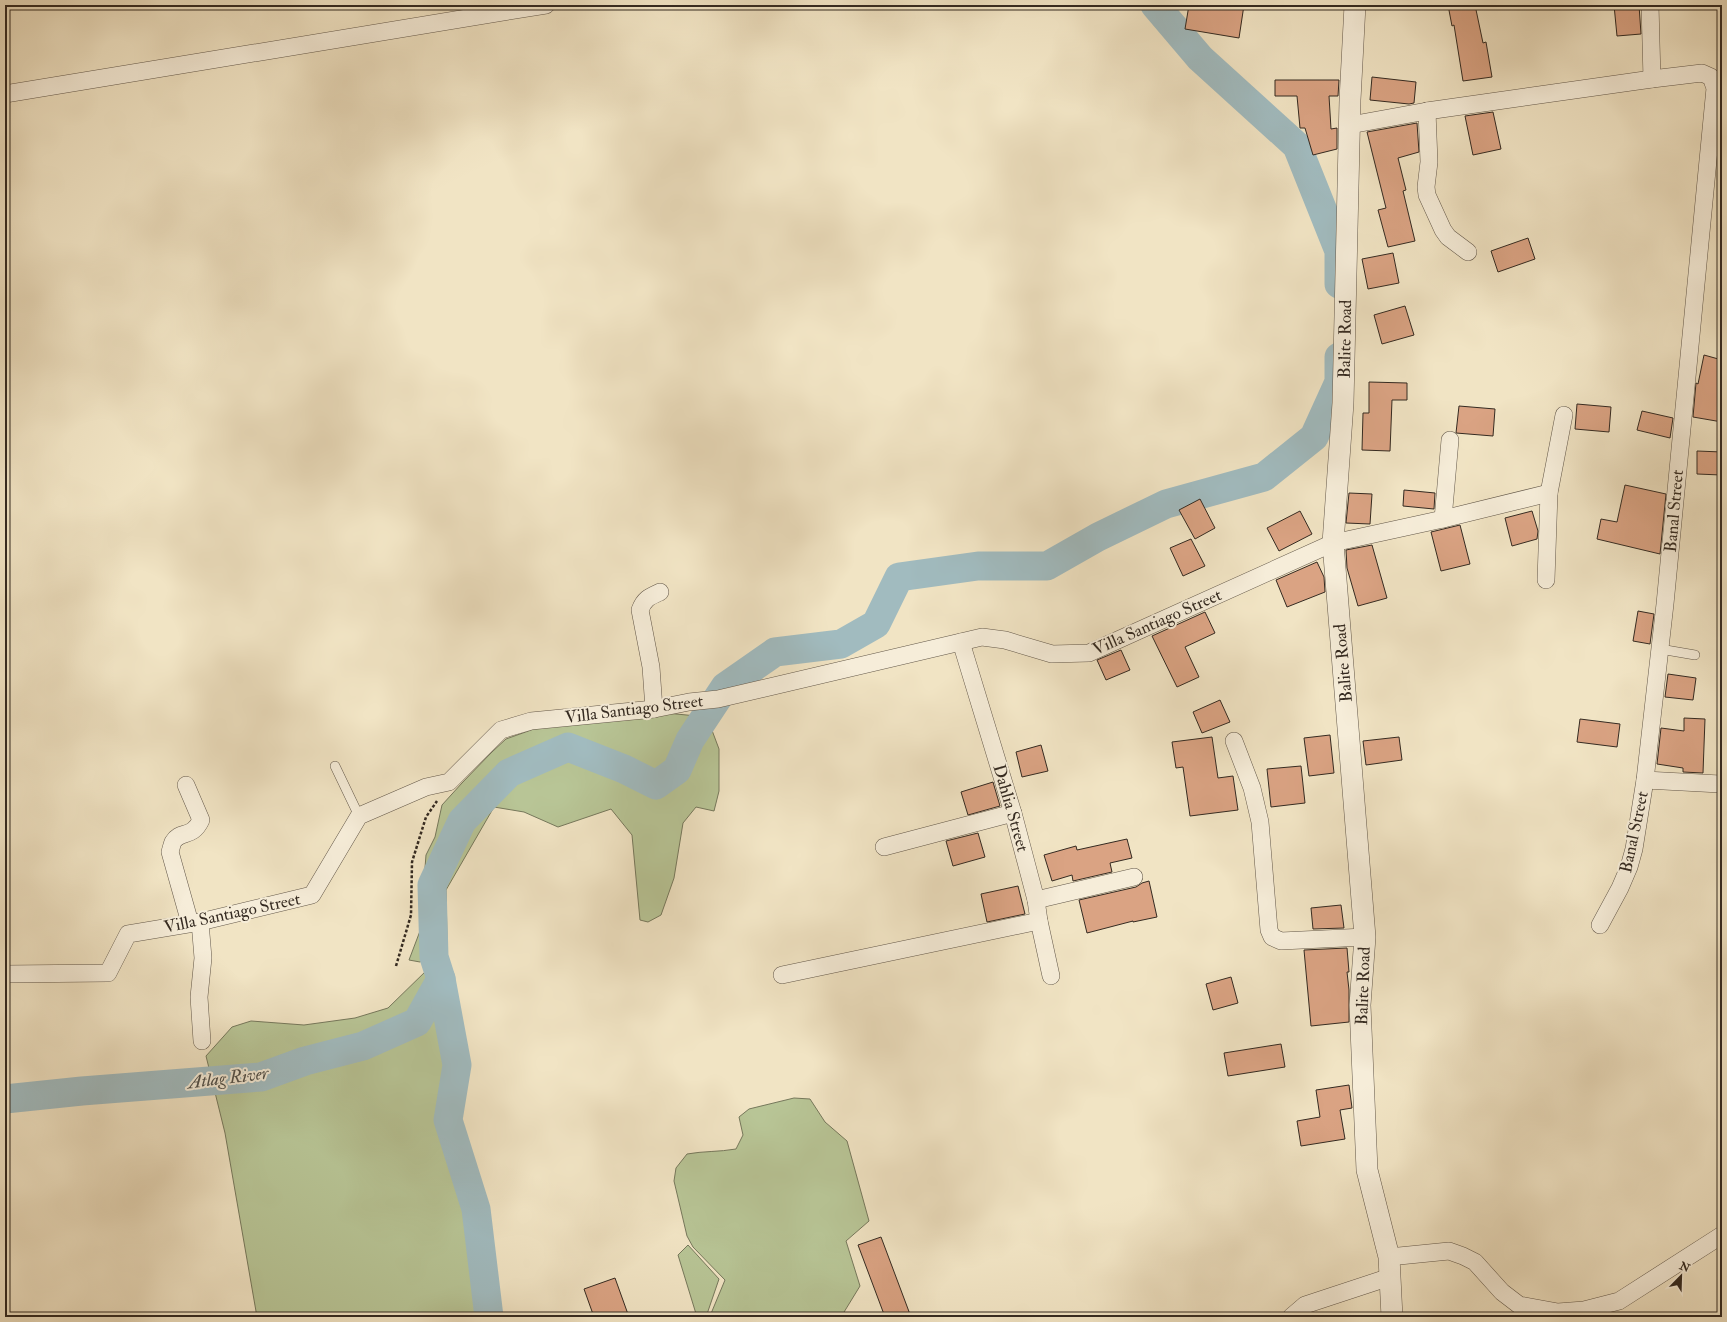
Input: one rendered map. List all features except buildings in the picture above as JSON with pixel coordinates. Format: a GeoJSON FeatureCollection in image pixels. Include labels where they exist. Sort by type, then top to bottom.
{"type":"FeatureCollection","features":[{"type":"Feature","properties":{"kind":"street"},"geometry":{"type":"LineString","coordinates":[[5,94],[546,5]]}},
{"type":"Feature","properties":{"kind":"street","name":"Balite Road"},"geometry":{"type":"LineString","coordinates":[[1355,5],[1342,412],[1333,543],[1365,937],[1360,1005],[1367,1170],[1389,1267],[1392,1317]]}},
{"type":"Feature","properties":{"kind":"street"},"geometry":{"type":"LineString","coordinates":[[1350,125],[1427,111],[1652,79],[1650,5]]}},
{"type":"Feature","properties":{"kind":"street","name":"Banal Street"},"geometry":{"type":"LineString","coordinates":[[1600,925],[1629,868],[1634,849],[1646,780],[1715,88],[1711,77],[1702,73],[1652,79]]}},
{"type":"Feature","properties":{"kind":"street"},"geometry":{"type":"LineString","coordinates":[[1427,111],[1430,162],[1426,187],[1427,195],[1443,230],[1448,237],[1468,252]]}},
{"type":"Feature","properties":{"kind":"street"},"geometry":{"type":"LineString","coordinates":[[1546,580],[1549,494],[1564,415]]}},
{"type":"Feature","properties":{"kind":"street"},"geometry":{"type":"LineString","coordinates":[[1443,519],[1450,440]]}},
{"type":"Feature","properties":{"kind":"street","name":"Villa Santiago Street"},"geometry":{"type":"LineString","coordinates":[[449,782],[501,730],[532,720],[654,709],[689,702],[718,699],[982,637],[1005,640],[1052,654],[1089,653],[1333,543],[1549,494]]}},
{"type":"Feature","properties":{"kind":"street"},"geometry":{"type":"LineString","coordinates":[[654,709],[651,667],[640,610],[643,601],[660,592]]}},
{"type":"Feature","properties":{"kind":"street","name":"Dahlia Street"},"geometry":{"type":"LineString","coordinates":[[961,642],[1013,813],[1036,900],[1039,921],[1052,976]]}},
{"type":"Feature","properties":{"kind":"street"},"geometry":{"type":"LineString","coordinates":[[1234,741],[1256,803],[1260,822],[1269,930],[1272,937],[1281,941],[1365,937]]}},
{"type":"Feature","properties":{"kind":"street"},"geometry":{"type":"LineString","coordinates":[[1646,780],[1720,784]]}},
{"type":"Feature","properties":{"kind":"street"},"geometry":{"type":"LineString","coordinates":[[359,816],[426,787],[449,782]]}},
{"type":"Feature","properties":{"kind":"street"},"geometry":{"type":"LineString","coordinates":[[186,785],[200,820],[197,828],[192,833],[180,836],[173,842],[170,852],[195,922],[203,958],[199,996],[202,1041]]}},
{"type":"Feature","properties":{"kind":"street"},"geometry":{"type":"LineString","coordinates":[[884,847],[1013,813]]}},
{"type":"Feature","properties":{"kind":"street","name":"Villa Santiago Street"},"geometry":{"type":"LineString","coordinates":[[5,974],[108,973],[128,934],[195,922],[312,896],[359,816]]}},
{"type":"Feature","properties":{"kind":"street"},"geometry":{"type":"LineString","coordinates":[[1036,900],[1134,877]]}},
{"type":"Feature","properties":{"kind":"street"},"geometry":{"type":"LineString","coordinates":[[782,975],[1039,921]]}},
{"type":"Feature","properties":{"kind":"street"},"geometry":{"type":"LineString","coordinates":[[1290,1317],[1305,1305],[1389,1267],[1449,1251],[1464,1256],[1475,1262],[1502,1292],[1519,1304],[1551,1311],[1564,1312],[1584,1310],[1619,1301],[1722,1235]]}},
{"type":"Feature","properties":{"kind":"lane"},"geometry":{"type":"LineString","coordinates":[[1660,649],[1695,655]]}},
{"type":"Feature","properties":{"kind":"lane"},"geometry":{"type":"LineString","coordinates":[[335,766],[359,816]]}},
{"type":"Feature","properties":{"kind":"path"},"geometry":{"type":"LineString","coordinates":[[396,966],[411,914],[412,862],[426,818],[449,782]]}},
{"type":"Feature","properties":{"kind":"green space"},"geometry":{"type":"Polygon","coordinates":[[[666,713],[707,717],[719,749],[719,791],[714,811],[696,807],[683,823],[674,878],[661,915],[648,922],[640,920],[632,835],[611,809],[558,827],[524,812],[494,807],[446,890],[447,940],[441,943],[441,950],[420,962],[409,960],[420,931],[426,855],[435,837],[442,805],[492,752],[506,739],[534,729],[666,713]]]}},
{"type":"Feature","properties":{"kind":"green space"},"geometry":{"type":"Polygon","coordinates":[[[445,963],[466,1058],[460,1116],[499,1317],[257,1317],[225,1133],[206,1056],[232,1027],[251,1021],[304,1025],[355,1018],[388,1008],[428,969],[445,963]]]}},
{"type":"Feature","properties":{"kind":"green space"},"geometry":{"type":"Polygon","coordinates":[[[794,1098],[810,1099],[825,1122],[847,1141],[869,1221],[846,1241],[860,1286],[841,1317],[711,1317],[710,1316],[725,1280],[693,1247],[687,1236],[674,1181],[676,1168],[687,1154],[736,1149],[743,1135],[739,1117],[749,1109],[794,1098]]]}},
{"type":"Feature","properties":{"kind":"green space"},"geometry":{"type":"Polygon","coordinates":[[[688,1245],[719,1279],[706,1317],[697,1317],[678,1255],[688,1245]]]}},
{"type":"Feature","properties":{"kind":"waterway"},"geometry":{"type":"LineString","coordinates":[[1155,5],[1200,58],[1297,146],[1339,251],[1339,284]]}},
{"type":"Feature","properties":{"kind":"waterway"},"geometry":{"type":"LineString","coordinates":[[489,1317],[476,1209],[448,1120],[457,1065],[441,979],[434,957],[432,885],[462,821],[509,773],[568,747],[624,769],[656,785],[677,770],[690,740],[725,687],[775,652],[841,644],[876,624],[899,577],[978,566],[1047,566],[1098,537],[1166,504],[1264,477],[1314,437],[1339,382],[1339,357]]}},
{"type":"Feature","properties":{"kind":"waterway","name":"Atlag River"},"geometry":{"type":"LineString","coordinates":[[5,1099],[82,1091],[261,1077],[305,1061],[363,1046],[417,1022],[441,979]]}}]}
